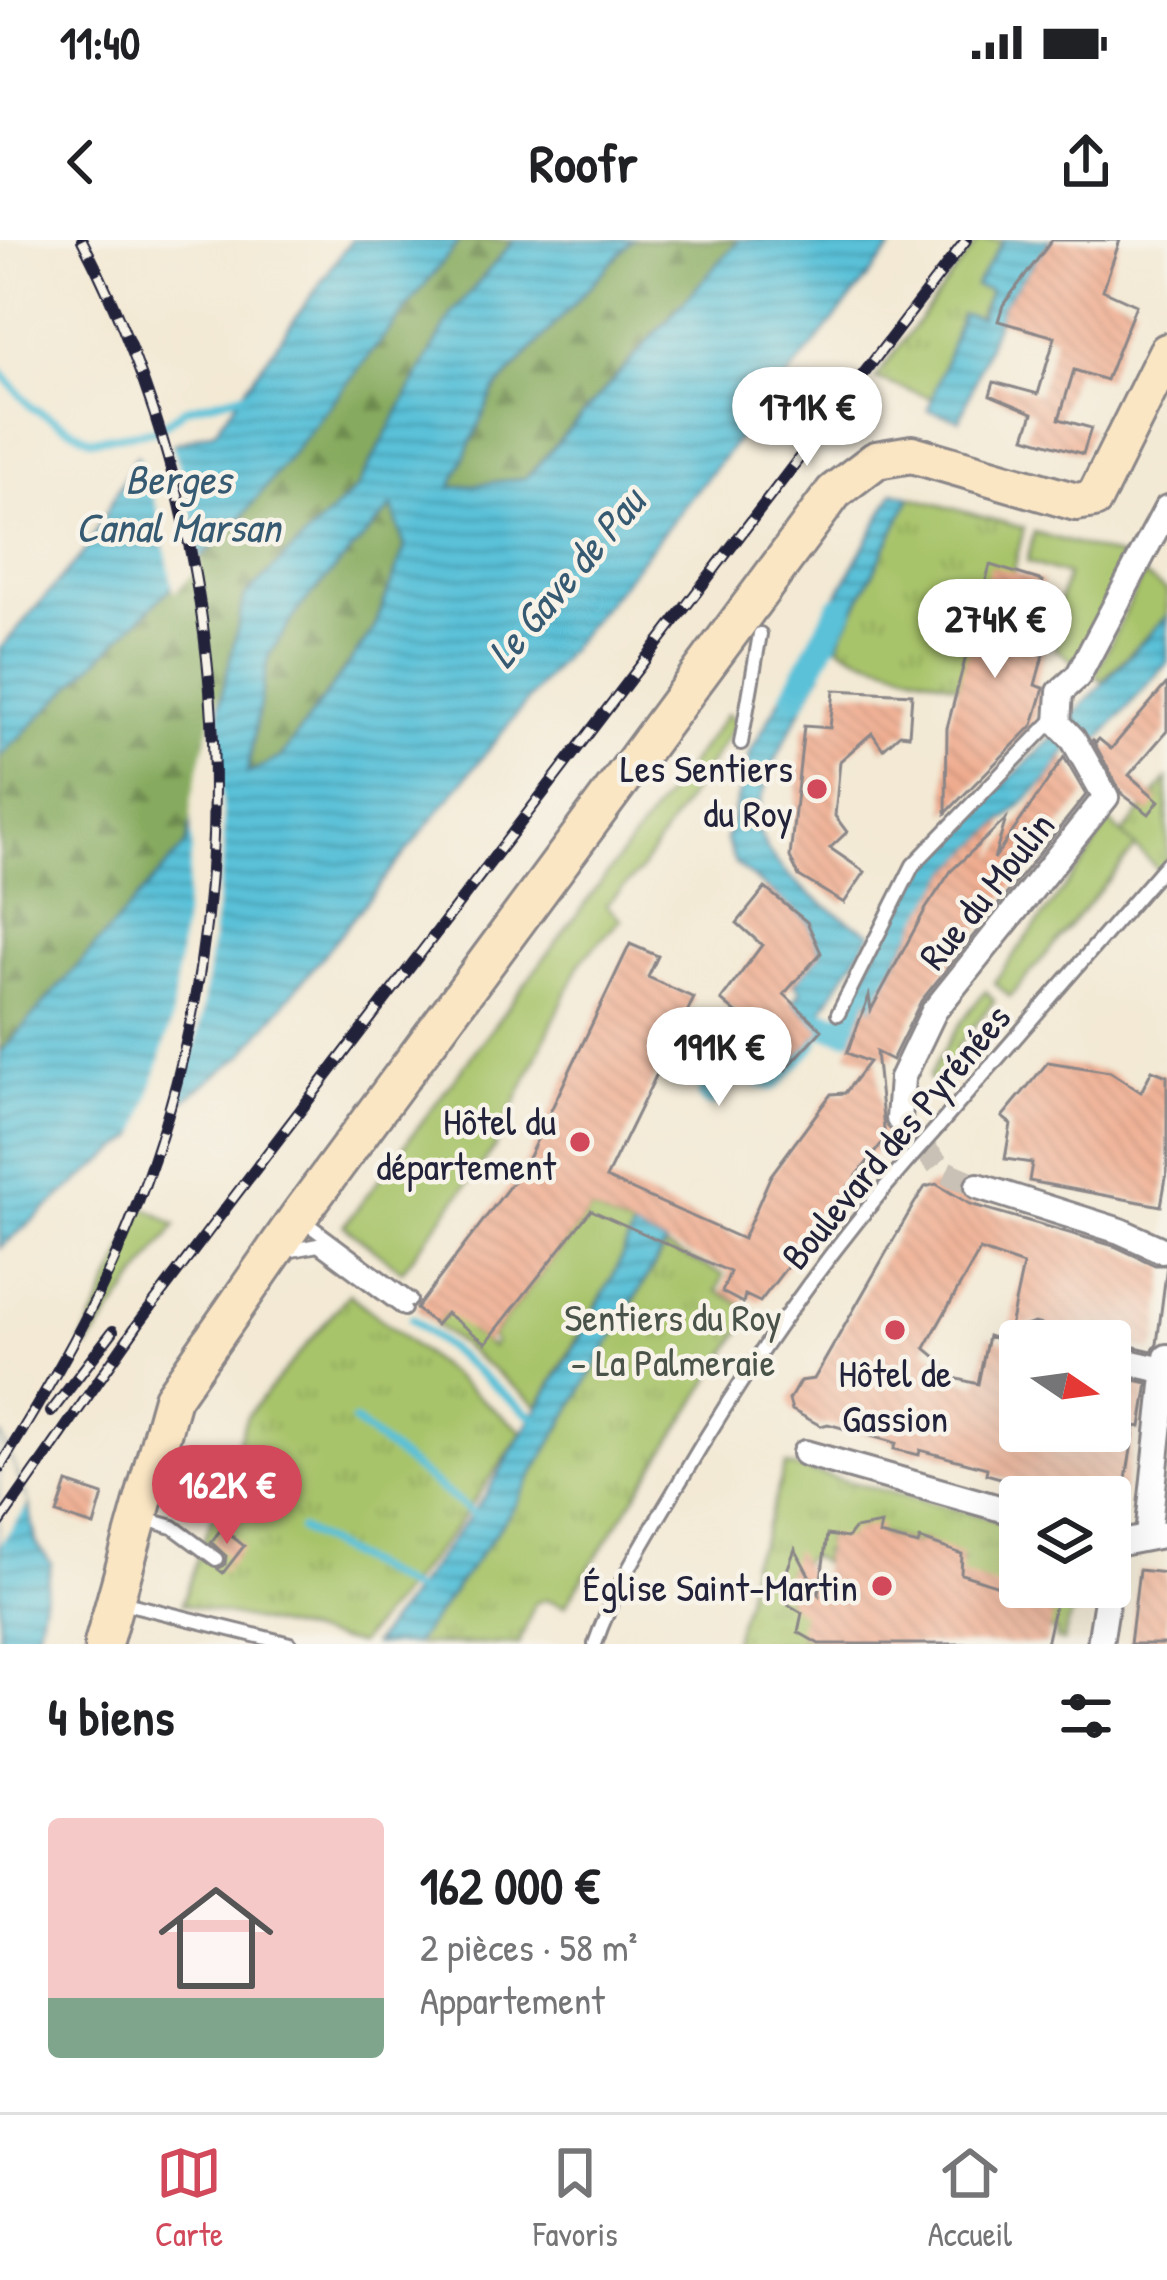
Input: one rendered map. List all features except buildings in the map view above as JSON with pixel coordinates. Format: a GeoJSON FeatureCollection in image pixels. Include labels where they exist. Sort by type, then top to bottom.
{"type":"FeatureCollection","features":[{"type":"Feature","properties":{"kind":"main road"},"geometry":{"type":"LineString","coordinates":[[103,1644],[172,1398],[298,1217],[834,492],[876,460],[912,454],[1076,502],[1094,499],[1167,352]]}},
{"type":"Feature","properties":{"kind":"street"},"geometry":{"type":"LineString","coordinates":[[1062,719],[1078,676],[1167,508]]}},
{"type":"Feature","properties":{"kind":"street","name":"Rue du Moulin"},"geometry":{"type":"LineString","coordinates":[[898,1119],[902,1078],[934,1011],[1106,797],[1062,719]]}},
{"type":"Feature","properties":{"kind":"street"},"geometry":{"type":"LineString","coordinates":[[978,1186],[1162,1250]]}},
{"type":"Feature","properties":{"kind":"street"},"geometry":{"type":"LineString","coordinates":[[1131,1361],[1166,1366],[1157,1534]]}},
{"type":"Feature","properties":{"kind":"street"},"geometry":{"type":"LineString","coordinates":[[806,1453],[999,1508]]}},
{"type":"Feature","properties":{"kind":"street"},"geometry":{"type":"LineString","coordinates":[[1100,1644],[1106,1608]]}},
{"type":"Feature","properties":{"kind":"lane"},"geometry":{"type":"LineString","coordinates":[[741,743],[760,634]]}},
{"type":"Feature","properties":{"kind":"lane"},"geometry":{"type":"LineString","coordinates":[[838,1014],[913,865],[1062,719]]}},
{"type":"Feature","properties":{"kind":"lane","name":"Boulevard des Pyrénées"},"geometry":{"type":"LineString","coordinates":[[595,1644],[634,1560],[740,1379],[825,1260],[1163,867]]}},
{"type":"Feature","properties":{"kind":"lane"},"geometry":{"type":"LineString","coordinates":[[262,1270],[292,1248],[318,1245],[407,1305],[298,1217]]}},
{"type":"Feature","properties":{"kind":"lane"},"geometry":{"type":"LineString","coordinates":[[138,1517],[173,1527],[216,1558]]}},
{"type":"Feature","properties":{"kind":"lane"},"geometry":{"type":"LineString","coordinates":[[114,1600],[290,1644]]}},
{"type":"Feature","properties":{"kind":"green space"},"geometry":{"type":"Polygon","coordinates":[[[460,240],[514,240],[452,314],[357,488],[245,596],[187,843],[0,1053],[0,757],[242,517],[460,240]]]}},
{"type":"Feature","properties":{"kind":"green space"},"geometry":{"type":"Polygon","coordinates":[[[632,240],[739,240],[525,478],[450,488],[494,392],[632,240]]]}},
{"type":"Feature","properties":{"kind":"green space"},"geometry":{"type":"Polygon","coordinates":[[[979,240],[1003,241],[976,286],[990,289],[932,398],[875,379],[979,240]]]}},
{"type":"Feature","properties":{"kind":"green space"},"geometry":{"type":"Polygon","coordinates":[[[911,497],[1024,528],[1013,573],[959,686],[863,658],[837,645],[911,497]]]}},
{"type":"Feature","properties":{"kind":"green space"},"geometry":{"type":"Polygon","coordinates":[[[392,506],[405,547],[374,629],[281,757],[246,774],[269,655],[302,605],[392,506]]]}},
{"type":"Feature","properties":{"kind":"green space"},"geometry":{"type":"Polygon","coordinates":[[[1034,532],[1121,557],[1130,564],[1076,664],[1055,648],[1064,613],[1057,611],[1067,575],[1027,562],[1034,532]]]}},
{"type":"Feature","properties":{"kind":"green space"},"geometry":{"type":"Polygon","coordinates":[[[1143,575],[1167,591],[1167,616],[1102,681],[1095,675],[1143,575]]]}},
{"type":"Feature","properties":{"kind":"green space"},"geometry":{"type":"Polygon","coordinates":[[[727,714],[737,722],[640,871],[606,905],[621,919],[581,961],[494,1149],[402,1271],[344,1226],[727,714]]]}},
{"type":"Feature","properties":{"kind":"green space"},"geometry":{"type":"Polygon","coordinates":[[[1167,779],[1167,879],[1123,834],[1167,779]]]}},
{"type":"Feature","properties":{"kind":"green space"},"geometry":{"type":"Polygon","coordinates":[[[1108,820],[1136,847],[1010,997],[994,982],[1092,851],[1108,820]]]}},
{"type":"Feature","properties":{"kind":"green space"},"geometry":{"type":"Polygon","coordinates":[[[986,991],[994,1001],[956,1049],[961,1055],[934,1088],[929,1077],[986,991]]]}},
{"type":"Feature","properties":{"kind":"green space"},"geometry":{"type":"Polygon","coordinates":[[[144,1207],[176,1225],[87,1347],[82,1344],[144,1207]]]}},
{"type":"Feature","properties":{"kind":"green space"},"geometry":{"type":"Polygon","coordinates":[[[591,1210],[633,1229],[616,1271],[538,1406],[436,1325],[461,1294],[470,1331],[492,1347],[491,1337],[591,1210]]]}},
{"type":"Feature","properties":{"kind":"green space","name":"Sentiers du Roy - La Palmeraie"},"geometry":{"type":"Polygon","coordinates":[[[665,1247],[724,1275],[717,1291],[754,1311],[565,1606],[546,1599],[535,1603],[519,1644],[415,1644],[515,1506],[665,1247]]]}},
{"type":"Feature","properties":{"kind":"green space"},"geometry":{"type":"Polygon","coordinates":[[[349,1294],[523,1432],[452,1532],[359,1644],[182,1604],[247,1416],[349,1294]]]}},
{"type":"Feature","properties":{"kind":"green space"},"geometry":{"type":"Polygon","coordinates":[[[785,1465],[999,1521],[999,1588],[957,1581],[959,1561],[964,1560],[921,1539],[918,1545],[862,1527],[852,1539],[826,1539],[823,1564],[811,1556],[787,1570],[789,1581],[782,1583],[790,1595],[786,1599],[810,1606],[802,1635],[821,1643],[732,1644],[746,1599],[751,1561],[763,1539],[785,1465]]]}},
{"type":"Feature","properties":{"kind":"green space"},"geometry":{"type":"Polygon","coordinates":[[[1054,1608],[1079,1608],[1070,1617],[1063,1641],[1046,1627],[1054,1608]]]}},
{"type":"Feature","properties":{"kind":"water","name":"Berges Canal Marsan"},"geometry":{"type":"Polygon","coordinates":[[[351,240],[460,240],[242,517],[0,757],[0,649],[85,551],[136,456],[215,431],[351,240]]]}},
{"type":"Feature","properties":{"kind":"water","name":"Le Gave de Pau"},"geometry":{"type":"Polygon","coordinates":[[[514,240],[632,240],[494,391],[451,488],[526,478],[739,240],[898,240],[243,1055],[91,1171],[0,1248],[0,1053],[187,843],[245,596],[357,488],[452,314],[514,240]],[[392,507],[302,605],[269,655],[247,774],[281,757],[374,629],[405,547],[392,507]]]}},
{"type":"Feature","properties":{"kind":"water"},"geometry":{"type":"Polygon","coordinates":[[[1004,240],[1052,240],[1003,305],[960,420],[928,410],[962,314],[980,317],[990,290],[975,286],[1004,240]]]}},
{"type":"Feature","properties":{"kind":"water"},"geometry":{"type":"Polygon","coordinates":[[[894,492],[911,497],[837,644],[814,638],[894,492]]]}},
{"type":"Feature","properties":{"kind":"water"},"geometry":{"type":"Polygon","coordinates":[[[1167,616],[1167,663],[1096,743],[1080,730],[1051,776],[951,871],[864,1021],[860,1019],[852,1028],[841,1020],[920,864],[1039,751],[1167,616]]]}},
{"type":"Feature","properties":{"kind":"water"},"geometry":{"type":"Polygon","coordinates":[[[799,665],[821,673],[771,771],[759,827],[764,843],[788,875],[871,933],[814,1023],[793,1002],[801,991],[794,983],[821,953],[807,922],[735,863],[726,840],[751,751],[799,665]]]}},
{"type":"Feature","properties":{"kind":"water"},"geometry":{"type":"Polygon","coordinates":[[[633,1229],[666,1244],[515,1506],[415,1644],[373,1644],[485,1496],[580,1338],[633,1229]]]}},
{"type":"Feature","properties":{"kind":"water"},"geometry":{"type":"Polygon","coordinates":[[[0,1434],[29,1505],[36,1542],[51,1564],[35,1644],[0,1644],[0,1434]]]}},
{"type":"Feature","properties":{"kind":"pier"},"geometry":{"type":"Polygon","coordinates":[[[170,439],[189,497],[201,566],[174,593],[158,510],[137,450],[170,439]]]}},
{"type":"Feature","properties":{"kind":"pier"},"geometry":{"type":"Polygon","coordinates":[[[218,692],[224,850],[200,1026],[177,1113],[135,1145],[171,1024],[192,850],[191,802],[218,692]]]}},
{"type":"Feature","properties":{"kind":"pier"},"geometry":{"type":"Polygon","coordinates":[[[0,1435],[29,1505],[0,1544],[0,1435]]]}},
{"type":"Feature","properties":{"kind":"waterway"},"geometry":{"type":"LineString","coordinates":[[0,371],[31,407],[91,440],[157,430],[185,409],[247,393]]}},
{"type":"Feature","properties":{"kind":"waterway"},"geometry":{"type":"LineString","coordinates":[[794,697],[840,609]]}},
{"type":"Feature","properties":{"kind":"waterway"},"geometry":{"type":"LineString","coordinates":[[821,1023],[844,1029],[864,997]]}},
{"type":"Feature","properties":{"kind":"waterway"},"geometry":{"type":"LineString","coordinates":[[711,1093],[723,1068],[771,1077],[806,1040]]}},
{"type":"Feature","properties":{"kind":"waterway"},"geometry":{"type":"LineString","coordinates":[[412,1319],[536,1420]]}},
{"type":"Feature","properties":{"kind":"waterway"},"geometry":{"type":"LineString","coordinates":[[354,1421],[476,1516]]}},
{"type":"Feature","properties":{"kind":"waterway"},"geometry":{"type":"LineString","coordinates":[[301,1529],[421,1595]]}},
{"type":"Feature","properties":{"kind":"tunnel"},"geometry":{"type":"LineString","coordinates":[[899,1119],[943,1171],[978,1186]]}},
{"type":"Feature","properties":{"kind":"railway"},"geometry":{"type":"LineString","coordinates":[[0,1467],[90,1309],[135,1210],[174,1091],[200,969],[213,844],[212,719],[198,595],[172,473],[133,354],[82,240]]}},
{"type":"Feature","properties":{"kind":"railway"},"geometry":{"type":"LineString","coordinates":[[0,1522],[138,1324],[966,240]]}},
{"type":"Feature","properties":{"kind":"railway"},"geometry":{"type":"LineString","coordinates":[[51,1412],[113,1331]]}},
{"type":"Feature","properties":{"kind":"place","name":"Les Sentiers du Roy"},"geometry":{"type":"Point","coordinates":[817,789]}},
{"type":"Feature","properties":{"kind":"place","name":"Hôtel du département"},"geometry":{"type":"Point","coordinates":[580,1142]}},
{"type":"Feature","properties":{"kind":"place","name":"Hôtel de Gassion"},"geometry":{"type":"Point","coordinates":[895,1330]}},
{"type":"Feature","properties":{"kind":"place","name":"Église Saint-Martin"},"geometry":{"type":"Point","coordinates":[882,1586]}}]}
